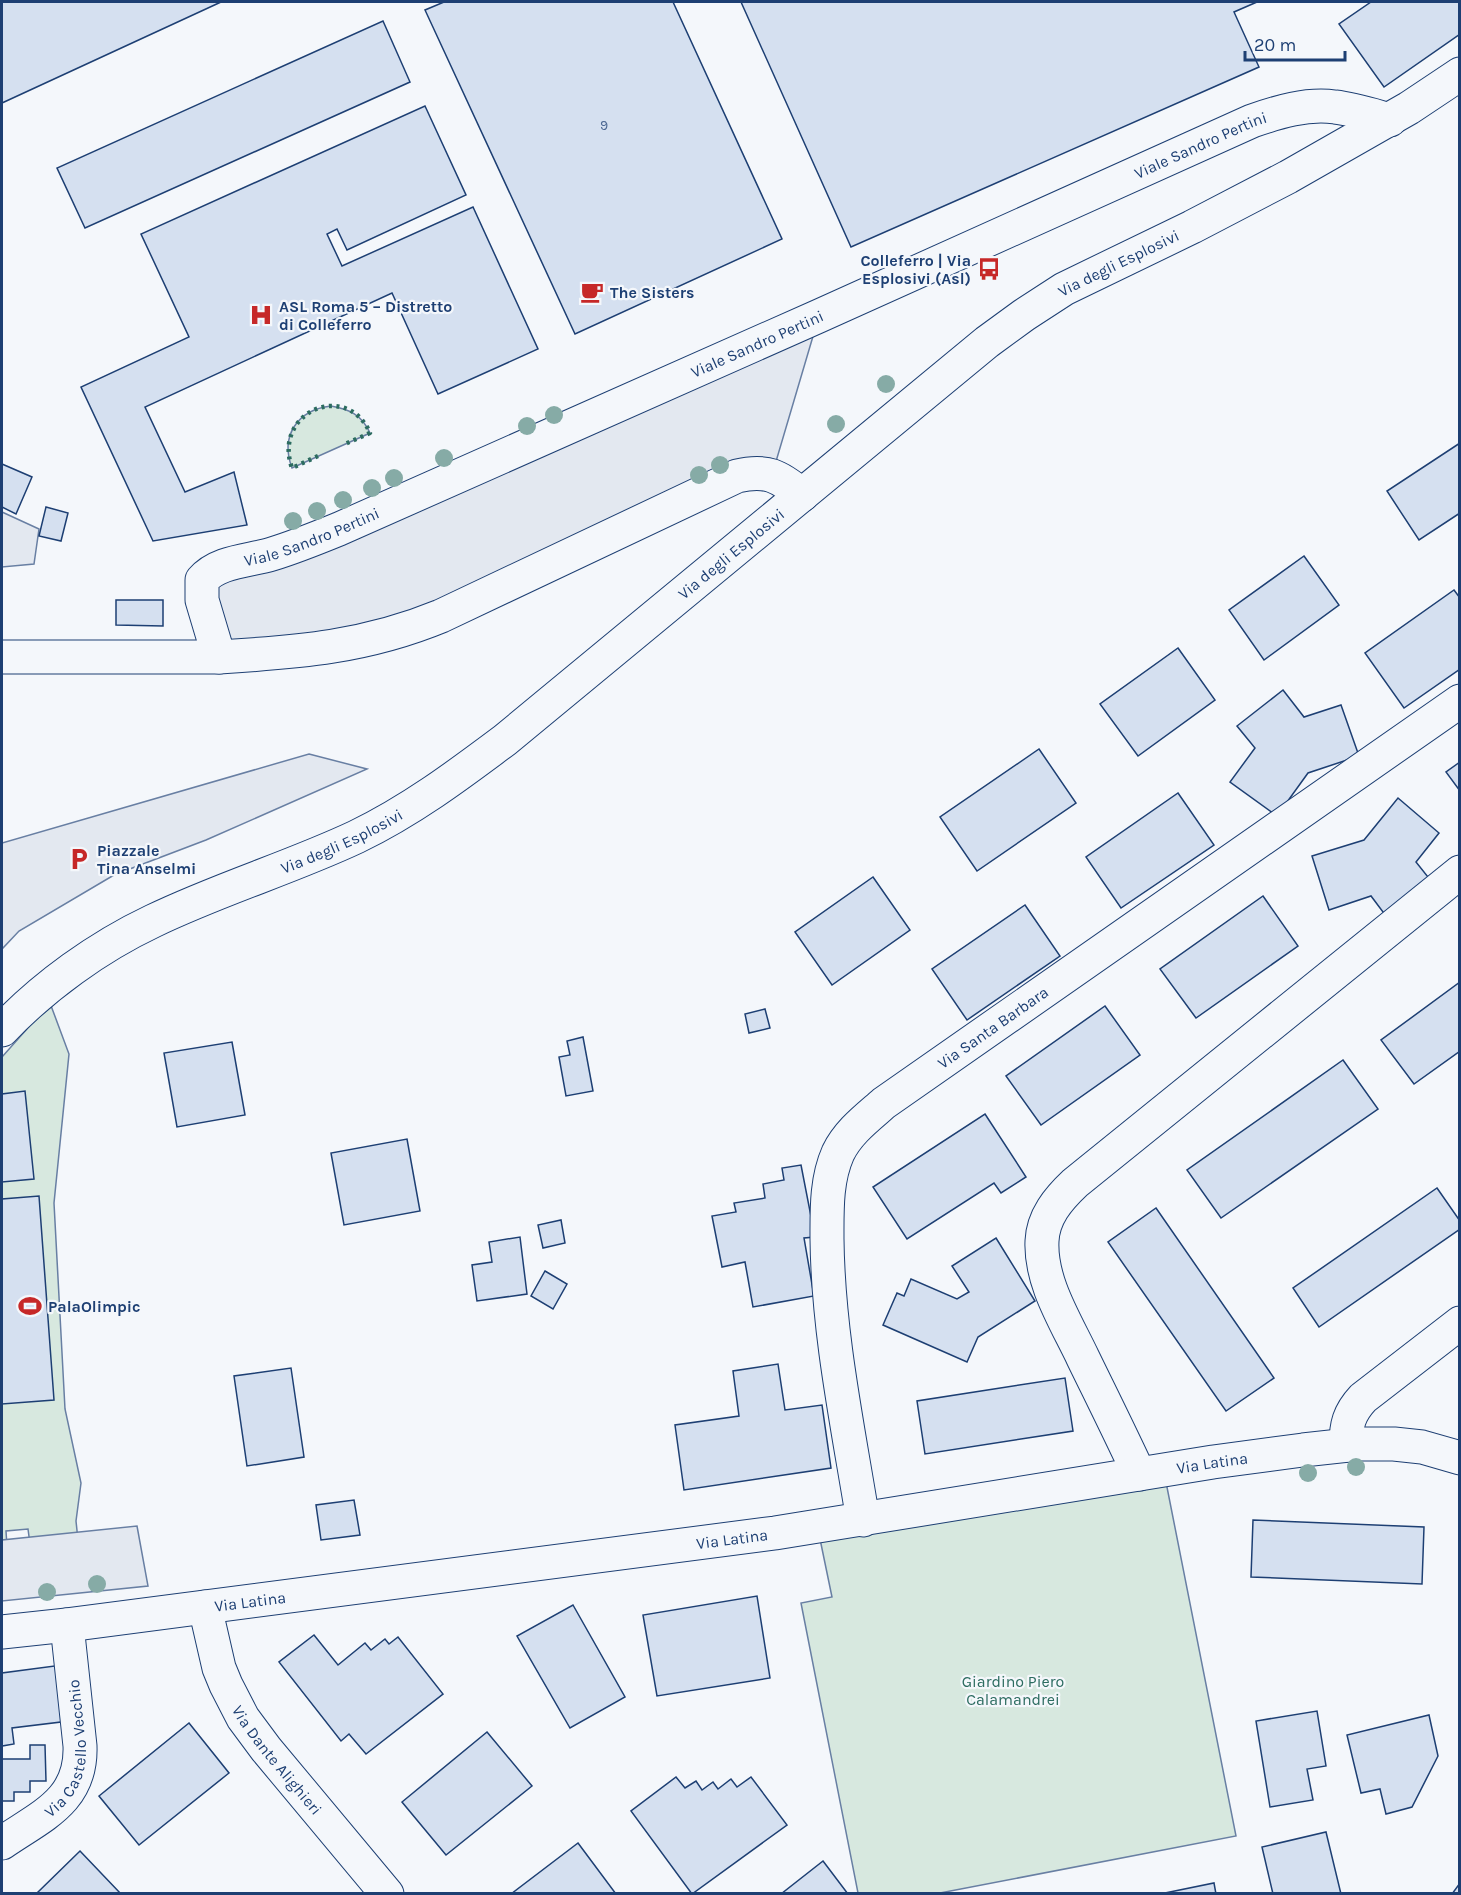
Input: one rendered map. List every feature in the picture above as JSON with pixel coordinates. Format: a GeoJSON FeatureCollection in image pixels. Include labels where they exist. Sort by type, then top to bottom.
{"type":"FeatureCollection","features":[{"type":"Feature","properties":{"kind":"street","name":"Via degli Esplosivi"},"geometry":{"type":"LineString","coordinates":[[2,1030],[60,979],[130,933],[172,912],[349,840],[436,791],[505,740],[987,342],[1044,302],[1085,278],[1257,194],[1390,120],[1460,74]]}},
{"type":"Feature","properties":{"kind":"street","name":"Viale Sandro Pertini"},"geometry":{"type":"LineString","coordinates":[[219,657],[202,600],[202,580],[208,573],[271,554],[339,529],[1252,121],[1296,108],[1323,106],[1390,120]]}},
{"type":"Feature","properties":{"kind":"street"},"geometry":{"type":"LineString","coordinates":[[2,657],[219,657],[327,648],[370,640],[418,626],[465,606],[737,476],[750,473],[772,475],[781,478],[802,495]]}},
{"type":"Feature","properties":{"kind":"street","name":"Via Santa Barbara"},"geometry":{"type":"LineString","coordinates":[[863,1520],[834,1340],[828,1259],[829,1186],[839,1151],[848,1138],[859,1124],[884,1103],[1460,701]]}},
{"type":"Feature","properties":{"kind":"street"},"geometry":{"type":"LineString","coordinates":[[1139,1474],[1050,1286],[1042,1252],[1042,1240],[1044,1228],[1053,1207],[1075,1183],[1460,872]]}},
{"type":"Feature","properties":{"kind":"street"},"geometry":{"type":"LineString","coordinates":[[1346,1445],[1351,1411],[1363,1398],[1460,1323]]}},
{"type":"Feature","properties":{"kind":"street","name":"Via Latina"},"geometry":{"type":"LineString","coordinates":[[2,1632],[863,1520],[1213,1462],[1346,1445],[1370,1443],[1412,1445],[1460,1458]]}},
{"type":"Feature","properties":{"kind":"street","name":"Via Dante Alighieri"},"geometry":{"type":"LineString","coordinates":[[205,1607],[219,1668],[243,1718],[266,1749],[387,1893]]}},
{"type":"Feature","properties":{"kind":"street","name":"Via Castello Vecchio"},"geometry":{"type":"LineString","coordinates":[[2,1843],[55,1806],[68,1794],[78,1774],[80,1746],[68,1625]]}},
{"type":"Feature","properties":{"kind":"green space"},"geometry":{"type":"Polygon","coordinates":[[[331,406],[344,409],[359,417],[370,433],[292,468],[288,445],[294,426],[309,413],[331,406]]]}},
{"type":"Feature","properties":{"kind":"green space","name":"PalaOlimpic"},"geometry":{"type":"Polygon","coordinates":[[[50,1003],[69,1054],[54,1203],[65,1409],[81,1483],[76,1521],[78,1540],[30,1544],[28,1529],[6,1531],[7,1547],[2,1547],[2,1057],[50,1003]]]}},
{"type":"Feature","properties":{"kind":"green space","name":"Giardino Piero Calamandrei"},"geometry":{"type":"Polygon","coordinates":[[[1164,1472],[1236,1836],[940,1893],[858,1893],[801,1603],[832,1597],[820,1539],[1164,1472]]]}},
{"type":"Feature","properties":{"kind":"shaded area"},"geometry":{"type":"Polygon","coordinates":[[[819,316],[772,475],[394,633],[219,657],[202,580],[819,316]]]}},
{"type":"Feature","properties":{"kind":"shaded area"},"geometry":{"type":"Polygon","coordinates":[[[2,512],[39,529],[34,564],[2,567],[2,512]]]}},
{"type":"Feature","properties":{"kind":"shaded area","name":"Piazzale Tina Anselmi"},"geometry":{"type":"Polygon","coordinates":[[[309,754],[367,769],[206,840],[114,875],[19,931],[2,949],[2,843],[309,754]]]}},
{"type":"Feature","properties":{"kind":"shaded area"},"geometry":{"type":"Polygon","coordinates":[[[137,1526],[148,1586],[2,1601],[2,1540],[137,1526]]]}},
{"type":"Feature","properties":{"kind":"building"},"geometry":{"type":"Polygon","coordinates":[[[2,2],[221,2],[2,103],[2,2]]]}},
{"type":"Feature","properties":{"kind":"building"},"geometry":{"type":"Polygon","coordinates":[[[444,2],[673,2],[782,239],[575,334],[425,10],[444,2]]]}},
{"type":"Feature","properties":{"kind":"building"},"geometry":{"type":"Polygon","coordinates":[[[741,2],[1257,2],[1234,12],[1259,67],[851,247],[741,2]]]}},
{"type":"Feature","properties":{"kind":"building"},"geometry":{"type":"Polygon","coordinates":[[[1371,2],[1460,2],[1460,34],[1384,87],[1339,24],[1371,2]]]}},
{"type":"Feature","properties":{"kind":"building"},"geometry":{"type":"Polygon","coordinates":[[[383,21],[410,82],[85,228],[57,168],[383,21]]]}},
{"type":"Feature","properties":{"kind":"building","name":"ASL Roma 5 – Distretto di Colleferro"},"geometry":{"type":"Polygon","coordinates":[[[425,106],[466,195],[347,250],[337,229],[327,234],[342,266],[473,207],[538,349],[438,394],[392,293],[145,407],[185,492],[234,472],[247,525],[153,541],[81,387],[189,337],[141,234],[425,106]]]}},
{"type":"Feature","properties":{"kind":"building"},"geometry":{"type":"Polygon","coordinates":[[[1460,443],[1460,513],[1419,540],[1387,491],[1460,443]]]}},
{"type":"Feature","properties":{"kind":"building"},"geometry":{"type":"Polygon","coordinates":[[[2,464],[32,477],[16,514],[2,507],[2,464]]]}},
{"type":"Feature","properties":{"kind":"building"},"geometry":{"type":"Polygon","coordinates":[[[46,507],[68,513],[61,541],[39,536],[46,507]]]}},
{"type":"Feature","properties":{"kind":"building"},"geometry":{"type":"Polygon","coordinates":[[[1304,556],[1339,605],[1264,660],[1229,610],[1304,556]]]}},
{"type":"Feature","properties":{"kind":"building"},"geometry":{"type":"Polygon","coordinates":[[[1454,590],[1460,598],[1460,669],[1404,708],[1365,653],[1454,590]]]}},
{"type":"Feature","properties":{"kind":"building"},"geometry":{"type":"Polygon","coordinates":[[[116,600],[163,600],[163,626],[116,625],[116,600]]]}},
{"type":"Feature","properties":{"kind":"building"},"geometry":{"type":"Polygon","coordinates":[[[1178,648],[1215,700],[1138,756],[1100,704],[1178,648]]]}},
{"type":"Feature","properties":{"kind":"building"},"geometry":{"type":"Polygon","coordinates":[[[1283,690],[1304,717],[1341,705],[1359,756],[1308,773],[1277,816],[1230,782],[1255,748],[1237,726],[1283,690]]]}},
{"type":"Feature","properties":{"kind":"building"},"geometry":{"type":"Polygon","coordinates":[[[1039,749],[1076,803],[977,871],[940,817],[1039,749]]]}},
{"type":"Feature","properties":{"kind":"building"},"geometry":{"type":"Polygon","coordinates":[[[1460,762],[1460,791],[1446,772],[1460,762]]]}},
{"type":"Feature","properties":{"kind":"building"},"geometry":{"type":"Polygon","coordinates":[[[1178,793],[1214,845],[1121,908],[1086,857],[1178,793]]]}},
{"type":"Feature","properties":{"kind":"building"},"geometry":{"type":"Polygon","coordinates":[[[1398,798],[1439,833],[1416,862],[1432,882],[1386,916],[1371,896],[1329,910],[1312,856],[1364,840],[1398,798]]]}},
{"type":"Feature","properties":{"kind":"building"},"geometry":{"type":"Polygon","coordinates":[[[873,877],[910,930],[832,985],[795,932],[873,877]]]}},
{"type":"Feature","properties":{"kind":"building"},"geometry":{"type":"Polygon","coordinates":[[[1263,896],[1298,946],[1196,1018],[1160,969],[1263,896]]]}},
{"type":"Feature","properties":{"kind":"building"},"geometry":{"type":"Polygon","coordinates":[[[1025,905],[1060,956],[967,1020],[932,969],[1025,905]]]}},
{"type":"Feature","properties":{"kind":"building"},"geometry":{"type":"Polygon","coordinates":[[[1460,982],[1460,1051],[1414,1084],[1381,1040],[1460,982]]]}},
{"type":"Feature","properties":{"kind":"building"},"geometry":{"type":"Polygon","coordinates":[[[1105,1006],[1140,1055],[1041,1125],[1006,1076],[1105,1006]]]}},
{"type":"Feature","properties":{"kind":"building"},"geometry":{"type":"Polygon","coordinates":[[[765,1009],[770,1028],[749,1033],[745,1014],[765,1009]]]}},
{"type":"Feature","properties":{"kind":"building"},"geometry":{"type":"Polygon","coordinates":[[[583,1037],[593,1091],[566,1096],[559,1057],[570,1055],[567,1041],[583,1037]]]}},
{"type":"Feature","properties":{"kind":"building"},"geometry":{"type":"Polygon","coordinates":[[[232,1042],[245,1115],[177,1127],[164,1053],[232,1042]]]}},
{"type":"Feature","properties":{"kind":"building"},"geometry":{"type":"Polygon","coordinates":[[[1343,1060],[1378,1109],[1221,1218],[1187,1170],[1343,1060]]]}},
{"type":"Feature","properties":{"kind":"building"},"geometry":{"type":"Polygon","coordinates":[[[25,1091],[34,1179],[2,1182],[2,1094],[25,1091]]]}},
{"type":"Feature","properties":{"kind":"building"},"geometry":{"type":"Polygon","coordinates":[[[985,1114],[1026,1177],[1001,1193],[994,1183],[907,1239],[873,1187],[985,1114]]]}},
{"type":"Feature","properties":{"kind":"building"},"geometry":{"type":"Polygon","coordinates":[[[407,1139],[420,1211],[344,1225],[331,1153],[407,1139]]]}},
{"type":"Feature","properties":{"kind":"building"},"geometry":{"type":"Polygon","coordinates":[[[801,1165],[815,1237],[804,1238],[814,1296],[753,1307],[745,1262],[722,1267],[712,1216],[736,1212],[734,1203],[765,1198],[763,1184],[784,1180],[782,1168],[801,1165]]]}},
{"type":"Feature","properties":{"kind":"building"},"geometry":{"type":"Polygon","coordinates":[[[1437,1188],[1460,1221],[1460,1229],[1319,1327],[1293,1288],[1437,1188]]]}},
{"type":"Feature","properties":{"kind":"building"},"geometry":{"type":"Polygon","coordinates":[[[39,1196],[54,1400],[2,1404],[2,1199],[39,1196]]]}},
{"type":"Feature","properties":{"kind":"building"},"geometry":{"type":"Polygon","coordinates":[[[1156,1208],[1274,1378],[1226,1411],[1108,1242],[1156,1208]]]}},
{"type":"Feature","properties":{"kind":"building"},"geometry":{"type":"Polygon","coordinates":[[[561,1220],[565,1243],[543,1248],[538,1225],[561,1220]]]}},
{"type":"Feature","properties":{"kind":"building"},"geometry":{"type":"Polygon","coordinates":[[[520,1237],[527,1294],[477,1301],[472,1265],[492,1262],[489,1242],[520,1237]]]}},
{"type":"Feature","properties":{"kind":"building"},"geometry":{"type":"Polygon","coordinates":[[[996,1238],[1035,1301],[978,1337],[967,1362],[883,1325],[897,1293],[904,1296],[911,1279],[957,1299],[969,1292],[952,1266],[996,1238]]]}},
{"type":"Feature","properties":{"kind":"building"},"geometry":{"type":"Polygon","coordinates":[[[545,1271],[567,1284],[553,1309],[531,1296],[545,1271]]]}},
{"type":"Feature","properties":{"kind":"building"},"geometry":{"type":"Polygon","coordinates":[[[778,1364],[785,1410],[822,1405],[831,1468],[684,1490],[675,1425],[739,1416],[733,1371],[778,1364]]]}},
{"type":"Feature","properties":{"kind":"building"},"geometry":{"type":"Polygon","coordinates":[[[291,1368],[304,1457],[247,1466],[234,1376],[291,1368]]]}},
{"type":"Feature","properties":{"kind":"building"},"geometry":{"type":"Polygon","coordinates":[[[1065,1378],[1073,1431],[925,1454],[917,1401],[1065,1378]]]}},
{"type":"Feature","properties":{"kind":"building"},"geometry":{"type":"Polygon","coordinates":[[[354,1500],[360,1535],[321,1540],[316,1505],[354,1500]]]}},
{"type":"Feature","properties":{"kind":"building"},"geometry":{"type":"Polygon","coordinates":[[[1253,1520],[1424,1527],[1422,1584],[1251,1577],[1253,1520]]]}},
{"type":"Feature","properties":{"kind":"building"},"geometry":{"type":"Polygon","coordinates":[[[757,1596],[770,1678],[657,1696],[643,1615],[757,1596]]]}},
{"type":"Feature","properties":{"kind":"building"},"geometry":{"type":"Polygon","coordinates":[[[573,1605],[625,1697],[570,1728],[517,1636],[573,1605]]]}},
{"type":"Feature","properties":{"kind":"building"},"geometry":{"type":"Polygon","coordinates":[[[314,1635],[338,1665],[365,1643],[371,1650],[385,1639],[389,1644],[398,1637],[443,1694],[366,1754],[349,1734],[341,1741],[279,1662],[314,1635]]]}},
{"type":"Feature","properties":{"kind":"building"},"geometry":{"type":"Polygon","coordinates":[[[62,1665],[69,1721],[12,1728],[14,1744],[2,1746],[2,1673],[62,1665]]]}},
{"type":"Feature","properties":{"kind":"building"},"geometry":{"type":"Polygon","coordinates":[[[1317,1711],[1326,1766],[1307,1769],[1313,1800],[1270,1807],[1256,1721],[1317,1711]]]}},
{"type":"Feature","properties":{"kind":"building"},"geometry":{"type":"Polygon","coordinates":[[[1429,1715],[1438,1756],[1412,1807],[1386,1814],[1380,1789],[1361,1793],[1347,1735],[1429,1715]]]}},
{"type":"Feature","properties":{"kind":"building"},"geometry":{"type":"Polygon","coordinates":[[[189,1723],[229,1773],[139,1845],[99,1796],[189,1723]]]}},
{"type":"Feature","properties":{"kind":"building"},"geometry":{"type":"Polygon","coordinates":[[[487,1732],[532,1786],[446,1855],[402,1802],[487,1732]]]}},
{"type":"Feature","properties":{"kind":"building"},"geometry":{"type":"Polygon","coordinates":[[[30,1745],[45,1745],[46,1781],[30,1781],[30,1792],[14,1792],[14,1801],[2,1801],[2,1759],[30,1759],[30,1745]]]}},
{"type":"Feature","properties":{"kind":"building"},"geometry":{"type":"Polygon","coordinates":[[[676,1777],[685,1788],[696,1781],[702,1790],[713,1782],[718,1789],[731,1779],[737,1787],[751,1777],[787,1825],[692,1894],[631,1811],[676,1777]]]}},
{"type":"Feature","properties":{"kind":"building"},"geometry":{"type":"Polygon","coordinates":[[[1326,1832],[1341,1894],[1273,1894],[1262,1847],[1326,1832]]]}},
{"type":"Feature","properties":{"kind":"building"},"geometry":{"type":"Polygon","coordinates":[[[578,1843],[616,1894],[511,1894],[578,1843]]]}},
{"type":"Feature","properties":{"kind":"building"},"geometry":{"type":"Polygon","coordinates":[[[80,1851],[121,1894],[36,1894],[80,1851]]]}},
{"type":"Feature","properties":{"kind":"building"},"geometry":{"type":"Polygon","coordinates":[[[823,1861],[848,1894],[781,1894],[823,1861]]]}},
{"type":"Feature","properties":{"kind":"building"},"geometry":{"type":"Polygon","coordinates":[[[1214,1883],[1216,1894],[1160,1894],[1214,1883]]]}},
{"type":"Feature","properties":{"kind":"building"},"geometry":{"type":"Polygon","coordinates":[[[1460,1883],[1460,1894],[1452,1894],[1460,1883]]]}},
{"type":"Feature","properties":{"kind":"hedge"},"geometry":{"type":"LineString","coordinates":[[318,456],[292,468],[289,448],[293,431],[302,418],[315,410],[330,406],[345,408],[359,417],[370,433],[345,444]]}},
{"type":"Feature","properties":{"kind":"place","name":"Colleferro | Via Esplosivi (Asl)"},"geometry":{"type":"Point","coordinates":[989,269]}},
{"type":"Feature","properties":{"kind":"place","name":"The Sisters"},"geometry":{"type":"Point","coordinates":[592,292]}},
{"type":"Feature","properties":{"kind":"place","name":"ASL Roma 5 – Distretto di Colleferro"},"geometry":{"type":"Point","coordinates":[261,315]}},
{"type":"Feature","properties":{"kind":"place","name":"Piazzale Tina Anselmi"},"geometry":{"type":"Point","coordinates":[79,859]}},
{"type":"Feature","properties":{"kind":"place","name":"PalaOlimpic"},"geometry":{"type":"Point","coordinates":[30,1306]}}]}
